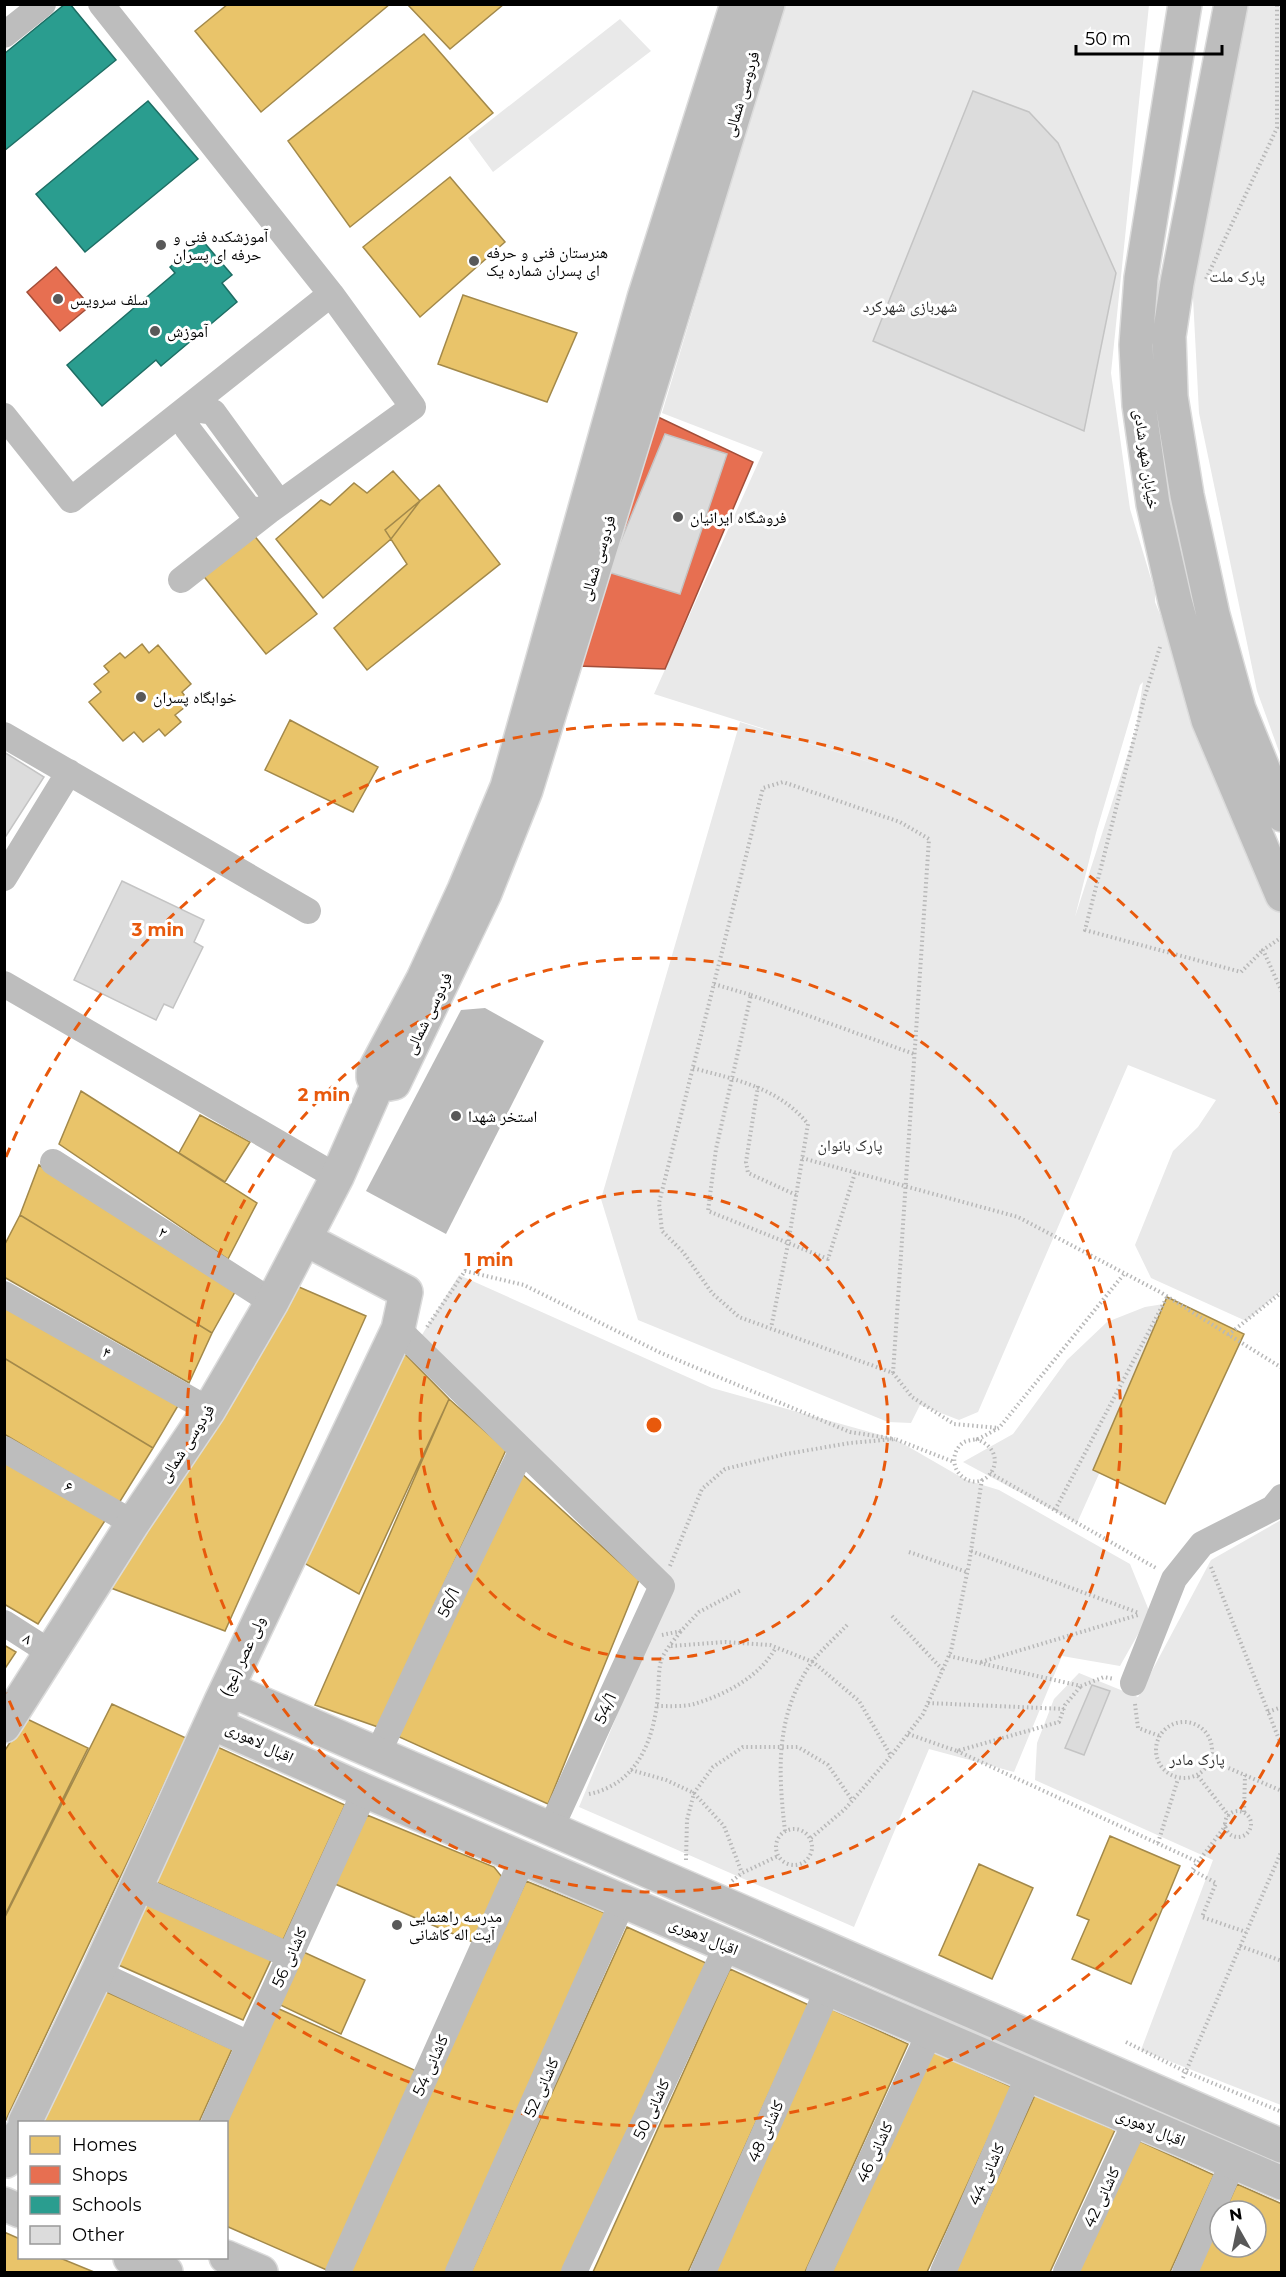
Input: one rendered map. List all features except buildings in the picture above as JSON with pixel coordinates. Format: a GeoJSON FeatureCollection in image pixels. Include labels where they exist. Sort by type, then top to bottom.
{"type":"FeatureCollection","features":[{"type":"Feature","properties":{"kind":"main road","name":"فردوسی شمالی"},"geometry":{"type":"LineString","coordinates":[[737,4],[644,298],[507,787],[464,890],[423,979],[374,1073],[373,1077],[378,1084],[394,1083],[485,893],[526,790],[768,4]]}},
{"type":"Feature","properties":{"kind":"main road","name":"خیابان شهر شادی"},"geometry":{"type":"LineString","coordinates":[[1185,4],[1141,278],[1136,345],[1139,405],[1158,526],[1175,601],[1208,720],[1281,895]]}},
{"type":"Feature","properties":{"kind":"main road","name":"خیابان شهر شادی"},"geometry":{"type":"LineString","coordinates":[[1231,4],[1177,283],[1169,336],[1171,397],[1187,495],[1213,615],[1239,709],[1281,815]]}},
{"type":"Feature","properties":{"kind":"main road","name":"فردوسی شمالی"},"geometry":{"type":"LineString","coordinates":[[4,1726],[133,1523],[209,1410],[272,1302],[337,1177],[378,1084]]}},
{"type":"Feature","properties":{"kind":"main road","name":"ولی عصر (عج)"},"geometry":{"type":"LineString","coordinates":[[25,2121],[97,1973],[221,1701],[410,1331],[406,1293],[305,1239]]}},
{"type":"Feature","properties":{"kind":"main road","name":"اقبال لاهوری"},"geometry":{"type":"LineString","coordinates":[[1281,2146],[1180,2086],[971,2012],[240,1694],[221,1701],[220,1727],[1281,2183]]}},
{"type":"Feature","properties":{"kind":"main road"},"geometry":{"type":"LineString","coordinates":[[944,2038],[971,2012]]}},
{"type":"Feature","properties":{"kind":"main road"},"geometry":{"type":"LineString","coordinates":[[4,2204],[18,2210]]}},
{"type":"Feature","properties":{"kind":"main road"},"geometry":{"type":"LineString","coordinates":[[228,2258],[261,2272]]}},
{"type":"Feature","properties":{"kind":"street"},"geometry":{"type":"LineString","coordinates":[[4,35],[43,4]]}},
{"type":"Feature","properties":{"kind":"street"},"geometry":{"type":"LineString","coordinates":[[101,4],[330,294],[413,406],[269,511],[181,580]]}},
{"type":"Feature","properties":{"kind":"street"},"geometry":{"type":"LineString","coordinates":[[4,416],[71,500],[330,294]]}},
{"type":"Feature","properties":{"kind":"street"},"geometry":{"type":"LineString","coordinates":[[187,408],[213,412],[272,493],[269,511]]}},
{"type":"Feature","properties":{"kind":"street"},"geometry":{"type":"LineString","coordinates":[[4,735],[308,910]]}},
{"type":"Feature","properties":{"kind":"street"},"geometry":{"type":"LineString","coordinates":[[4,878],[69,772]]}},
{"type":"Feature","properties":{"kind":"street"},"geometry":{"type":"LineString","coordinates":[[4,984],[337,1177]]}},
{"type":"Feature","properties":{"kind":"street","name":"۲"},"geometry":{"type":"LineString","coordinates":[[53,1162],[272,1302]]}},
{"type":"Feature","properties":{"kind":"street","name":"۴"},"geometry":{"type":"LineString","coordinates":[[4,1294],[209,1410]]}},
{"type":"Feature","properties":{"kind":"street"},"geometry":{"type":"LineString","coordinates":[[410,1331],[522,1450],[662,1586]]}},
{"type":"Feature","properties":{"kind":"street","name":"۶"},"geometry":{"type":"LineString","coordinates":[[4,1449],[133,1523]]}},
{"type":"Feature","properties":{"kind":"street","name":"56/1"},"geometry":{"type":"LineString","coordinates":[[377,1755],[522,1450]]}},
{"type":"Feature","properties":{"kind":"street"},"geometry":{"type":"LineString","coordinates":[[1133,1683],[1174,1579],[1202,1544],[1273,1508],[1281,1497]]}},
{"type":"Feature","properties":{"kind":"street","name":"54/1"},"geometry":{"type":"LineString","coordinates":[[550,1830],[662,1586]]}},
{"type":"Feature","properties":{"kind":"street","name":"۸"},"geometry":{"type":"LineString","coordinates":[[4,1623],[51,1653]]}},
{"type":"Feature","properties":{"kind":"street","name":"کاشانی 56"},"geometry":{"type":"LineString","coordinates":[[214,2121],[365,1791]]}},
{"type":"Feature","properties":{"kind":"street","name":"کاشانی 54"},"geometry":{"type":"LineString","coordinates":[[338,2272],[523,1858]]}},
{"type":"Feature","properties":{"kind":"street"},"geometry":{"type":"LineString","coordinates":[[136,1887],[290,1956]]}},
{"type":"Feature","properties":{"kind":"street","name":"کاشانی 52"},"geometry":{"type":"LineString","coordinates":[[458,2272],[623,1901]]}},
{"type":"Feature","properties":{"kind":"street","name":"کاشانی 50"},"geometry":{"type":"LineString","coordinates":[[574,2272],[728,1946]]}},
{"type":"Feature","properties":{"kind":"street"},"geometry":{"type":"LineString","coordinates":[[97,1973],[249,2044]]}},
{"type":"Feature","properties":{"kind":"street","name":"کاشانی 48"},"geometry":{"type":"LineString","coordinates":[[703,2272],[828,1989]]}},
{"type":"Feature","properties":{"kind":"street","name":"کاشانی 46"},"geometry":{"type":"LineString","coordinates":[[819,2272],[944,2038]]}},
{"type":"Feature","properties":{"kind":"street","name":"کاشانی 44"},"geometry":{"type":"LineString","coordinates":[[943,2272],[1029,2075]]}},
{"type":"Feature","properties":{"kind":"street","name":"کاشانی 42"},"geometry":{"type":"LineString","coordinates":[[1066,2272],[1136,2121]]}},
{"type":"Feature","properties":{"kind":"street"},"geometry":{"type":"LineString","coordinates":[[1185,2272],[1233,2162]]}},
{"type":"Feature","properties":{"kind":"path"},"geometry":{"type":"LineString","coordinates":[[1205,280],[1277,128],[1277,4]]}},
{"type":"Feature","properties":{"kind":"path"},"geometry":{"type":"LineString","coordinates":[[1161,645],[1144,699],[1085,930],[1241,972],[1263,950],[1281,937]]}},
{"type":"Feature","properties":{"kind":"path"},"geometry":{"type":"LineString","coordinates":[[893,1373],[929,839],[900,822],[783,782],[763,788],[659,1203],[662,1231],[683,1252],[712,1293],[739,1317],[893,1373],[912,1397],[954,1424],[999,1428]]}},
{"type":"Feature","properties":{"kind":"path"},"geometry":{"type":"LineString","coordinates":[[1263,950],[1281,992]]}},
{"type":"Feature","properties":{"kind":"path"},"geometry":{"type":"LineString","coordinates":[[714,984],[751,995],[914,1054]]}},
{"type":"Feature","properties":{"kind":"path"},"geometry":{"type":"LineString","coordinates":[[751,995],[716,1149],[708,1211],[828,1259],[855,1173]]}},
{"type":"Feature","properties":{"kind":"path"},"geometry":{"type":"LineString","coordinates":[[693,1068],[758,1086],[797,1110],[808,1124],[771,1329]]}},
{"type":"Feature","properties":{"kind":"path"},"geometry":{"type":"LineString","coordinates":[[758,1086],[746,1162],[748,1173],[796,1195]]}},
{"type":"Feature","properties":{"kind":"path"},"geometry":{"type":"LineString","coordinates":[[802,1158],[1018,1217],[1167,1297],[1281,1368]]}},
{"type":"Feature","properties":{"kind":"path"},"geometry":{"type":"LineString","coordinates":[[410,1331],[465,1271],[524,1285],[661,1353],[850,1432],[895,1439],[954,1462]]}},
{"type":"Feature","properties":{"kind":"path"},"geometry":{"type":"LineString","coordinates":[[976,1439],[986,1443],[993,1450],[996,1461],[990,1473],[976,1482],[966,1480],[957,1473],[954,1462],[956,1450],[964,1442],[999,1428],[1124,1274]]}},
{"type":"Feature","properties":{"kind":"path"},"geometry":{"type":"LineString","coordinates":[[1228,1335],[1281,1292]]}},
{"type":"Feature","properties":{"kind":"path"},"geometry":{"type":"LineString","coordinates":[[1055,1510],[1167,1297]]}},
{"type":"Feature","properties":{"kind":"path"},"geometry":{"type":"LineString","coordinates":[[662,1586],[702,1489],[725,1469],[829,1447],[895,1439]]}},
{"type":"Feature","properties":{"kind":"path"},"geometry":{"type":"LineString","coordinates":[[990,1473],[1174,1579]]}},
{"type":"Feature","properties":{"kind":"path"},"geometry":{"type":"LineString","coordinates":[[811,1838],[852,1800],[891,1756],[923,1714],[949,1656],[971,1551],[982,1479]]}},
{"type":"Feature","properties":{"kind":"path"},"geometry":{"type":"LineString","coordinates":[[1202,1544],[1281,1747]]}},
{"type":"Feature","properties":{"kind":"path"},"geometry":{"type":"LineString","coordinates":[[971,1551],[1141,1614],[981,1663]]}},
{"type":"Feature","properties":{"kind":"path"},"geometry":{"type":"LineString","coordinates":[[909,1552],[967,1572]]}},
{"type":"Feature","properties":{"kind":"path"},"geometry":{"type":"LineString","coordinates":[[582,1796],[613,1785],[631,1770],[646,1750],[654,1726],[662,1658],[681,1631],[699,1612],[741,1590]]}},
{"type":"Feature","properties":{"kind":"path"},"geometry":{"type":"LineString","coordinates":[[892,1616],[942,1670]]}},
{"type":"Feature","properties":{"kind":"path"},"geometry":{"type":"LineString","coordinates":[[785,1831],[779,1783],[781,1745],[794,1694],[813,1662],[848,1625]]}},
{"type":"Feature","properties":{"kind":"path"},"geometry":{"type":"LineString","coordinates":[[635,1642],[681,1631]]}},
{"type":"Feature","properties":{"kind":"path"},"geometry":{"type":"LineString","coordinates":[[671,1646],[725,1642],[776,1647],[813,1662],[859,1701],[891,1756]]}},
{"type":"Feature","properties":{"kind":"path"},"geometry":{"type":"LineString","coordinates":[[657,1706],[692,1705],[719,1694],[751,1677],[776,1647]]}},
{"type":"Feature","properties":{"kind":"path"},"geometry":{"type":"LineString","coordinates":[[949,1656],[1081,1686]]}},
{"type":"Feature","properties":{"kind":"path"},"geometry":{"type":"LineString","coordinates":[[957,1751],[1059,1722],[1064,1709],[1081,1686],[1104,1677],[1133,1683],[1138,1728],[1160,1736]]}},
{"type":"Feature","properties":{"kind":"path"},"geometry":{"type":"LineString","coordinates":[[928,1703],[1064,1709]]}},
{"type":"Feature","properties":{"kind":"path"},"geometry":{"type":"LineString","coordinates":[[1268,1713],[1281,1707]]}},
{"type":"Feature","properties":{"kind":"path"},"geometry":{"type":"LineString","coordinates":[[1180,1721],[1200,1725],[1213,1741],[1212,1761],[1198,1776],[1178,1779],[1161,1768],[1155,1749],[1162,1730],[1180,1721]]}},
{"type":"Feature","properties":{"kind":"path"},"geometry":{"type":"LineString","coordinates":[[908,1734],[957,1751],[1198,1862]]}},
{"type":"Feature","properties":{"kind":"path"},"geometry":{"type":"LineString","coordinates":[[686,1869],[687,1820],[694,1793],[713,1767],[742,1747],[781,1745],[798,1747],[828,1765],[852,1800]]}},
{"type":"Feature","properties":{"kind":"path"},"geometry":{"type":"LineString","coordinates":[[1212,1761],[1281,1791]]}},
{"type":"Feature","properties":{"kind":"path"},"geometry":{"type":"LineString","coordinates":[[631,1770],[666,1780],[694,1793],[723,1826],[742,1873]]}},
{"type":"Feature","properties":{"kind":"path"},"geometry":{"type":"LineString","coordinates":[[1244,1812],[1232,1811],[1224,1821],[1227,1832],[1238,1837],[1248,1832],[1251,1821],[1244,1812],[1245,1775]]}},
{"type":"Feature","properties":{"kind":"path"},"geometry":{"type":"LineString","coordinates":[[1198,1776],[1229,1816]]}},
{"type":"Feature","properties":{"kind":"path"},"geometry":{"type":"LineString","coordinates":[[1158,1843],[1178,1779]]}},
{"type":"Feature","properties":{"kind":"path"},"geometry":{"type":"LineString","coordinates":[[1226,1825],[1192,1870],[1216,1882],[1202,1917],[1246,1932]]}},
{"type":"Feature","properties":{"kind":"path"},"geometry":{"type":"LineString","coordinates":[[794,1828],[804,1831],[811,1838],[813,1847],[810,1856],[803,1863],[794,1865],[784,1863],[778,1856],[776,1847],[778,1837],[785,1831],[794,1828]]}},
{"type":"Feature","properties":{"kind":"path"},"geometry":{"type":"LineString","coordinates":[[1180,2086],[1281,1850]]}},
{"type":"Feature","properties":{"kind":"path"},"geometry":{"type":"LineString","coordinates":[[706,1898],[742,1873],[778,1856]]}},
{"type":"Feature","properties":{"kind":"path"},"geometry":{"type":"LineString","coordinates":[[1240,1946],[1281,1961]]}},
{"type":"Feature","properties":{"kind":"path"},"geometry":{"type":"LineString","coordinates":[[1126,2042],[1180,2086],[1281,2112]]}},
{"type":"Feature","properties":{"kind":"green space"},"geometry":{"type":"Polygon","coordinates":[[[784,5],[1149,5],[1111,373],[1130,509],[1155,592],[1155,602],[1281,912],[1281,1291],[1246,1321],[1151,1278],[1135,1245],[1173,1151],[1198,1127],[1216,1100],[1128,1065],[978,1412],[959,1420],[920,1405],[911,1423],[888,1422],[638,1320],[601,1199],[740,722],[904,773],[654,694],[763,452],[662,413],[784,5]],[[1143,682],[1140,685],[1096,833],[1075,917],[1136,729],[1143,682]]]}},
{"type":"Feature","properties":{"kind":"green space","name":"پارک ملت"},"geometry":{"type":"Polygon","coordinates":[[[1237,5],[1281,5],[1281,757],[1257,691],[1199,413],[1192,278],[1237,5]]]}},
{"type":"Feature","properties":{"kind":"green space"},"geometry":{"type":"Polygon","coordinates":[[[620,19],[651,51],[493,172],[468,138],[620,19]]]}},
{"type":"Feature","properties":{"kind":"green space"},"geometry":{"type":"Polygon","coordinates":[[[459,1275],[712,1388],[895,1439],[966,1480],[999,1490],[1130,1564],[1150,1613],[1120,1666],[1062,1656],[1014,1772],[929,1749],[854,1927],[579,1807],[670,1587],[420,1338],[459,1275]]]}},
{"type":"Feature","properties":{"kind":"green space"},"geometry":{"type":"Polygon","coordinates":[[[1176,1302],[1077,1523],[963,1462],[1013,1434],[1067,1360],[1107,1322],[1145,1307],[1176,1302]]]}},
{"type":"Feature","properties":{"kind":"green space","name":"پارک مادر"},"geometry":{"type":"Polygon","coordinates":[[[1281,1520],[1281,2105],[1141,2050],[1213,1860],[1035,1780],[1037,1743],[1054,1699],[1079,1673],[1138,1697],[1211,1560],[1281,1520]]]}},
{"type":"Feature","properties":{"kind":"shaded area","name":"استخر شهدا"},"geometry":{"type":"Polygon","coordinates":[[[485,1008],[544,1041],[446,1234],[366,1191],[461,1010],[485,1008]]]}},
{"type":"Feature","properties":{"kind":"place","name":"آموزشکده فنی و حرفه ای پسران"},"geometry":{"type":"Point","coordinates":[161,245]}},
{"type":"Feature","properties":{"kind":"place","name":"هنرستان فنی و حرفه ای پسران شماره یک"},"geometry":{"type":"Point","coordinates":[474,261]}},
{"type":"Feature","properties":{"kind":"place","name":"سلف سرویس"},"geometry":{"type":"Point","coordinates":[58,299]}},
{"type":"Feature","properties":{"kind":"place","name":"آموزش"},"geometry":{"type":"Point","coordinates":[155,331]}},
{"type":"Feature","properties":{"kind":"place","name":"فروشگاه ایرانیان"},"geometry":{"type":"Point","coordinates":[678,517]}},
{"type":"Feature","properties":{"kind":"place","name":"خوابگاه پسران"},"geometry":{"type":"Point","coordinates":[141,697]}},
{"type":"Feature","properties":{"kind":"place","name":"استخر شهدا"},"geometry":{"type":"Point","coordinates":[456,1116]}},
{"type":"Feature","properties":{"kind":"place","name":"مدرسه راهنمایی آیت اله کاشانی"},"geometry":{"type":"Point","coordinates":[397,1925]}},
{"type":"Feature","properties":{"kind":"park label","name":"شهربازی شهرکرد"},"geometry":{"type":"Point","coordinates":[910,306]}},
{"type":"Feature","properties":{"kind":"park label","name":"پارک بانوان"},"geometry":{"type":"Point","coordinates":[850,1145]}}]}
